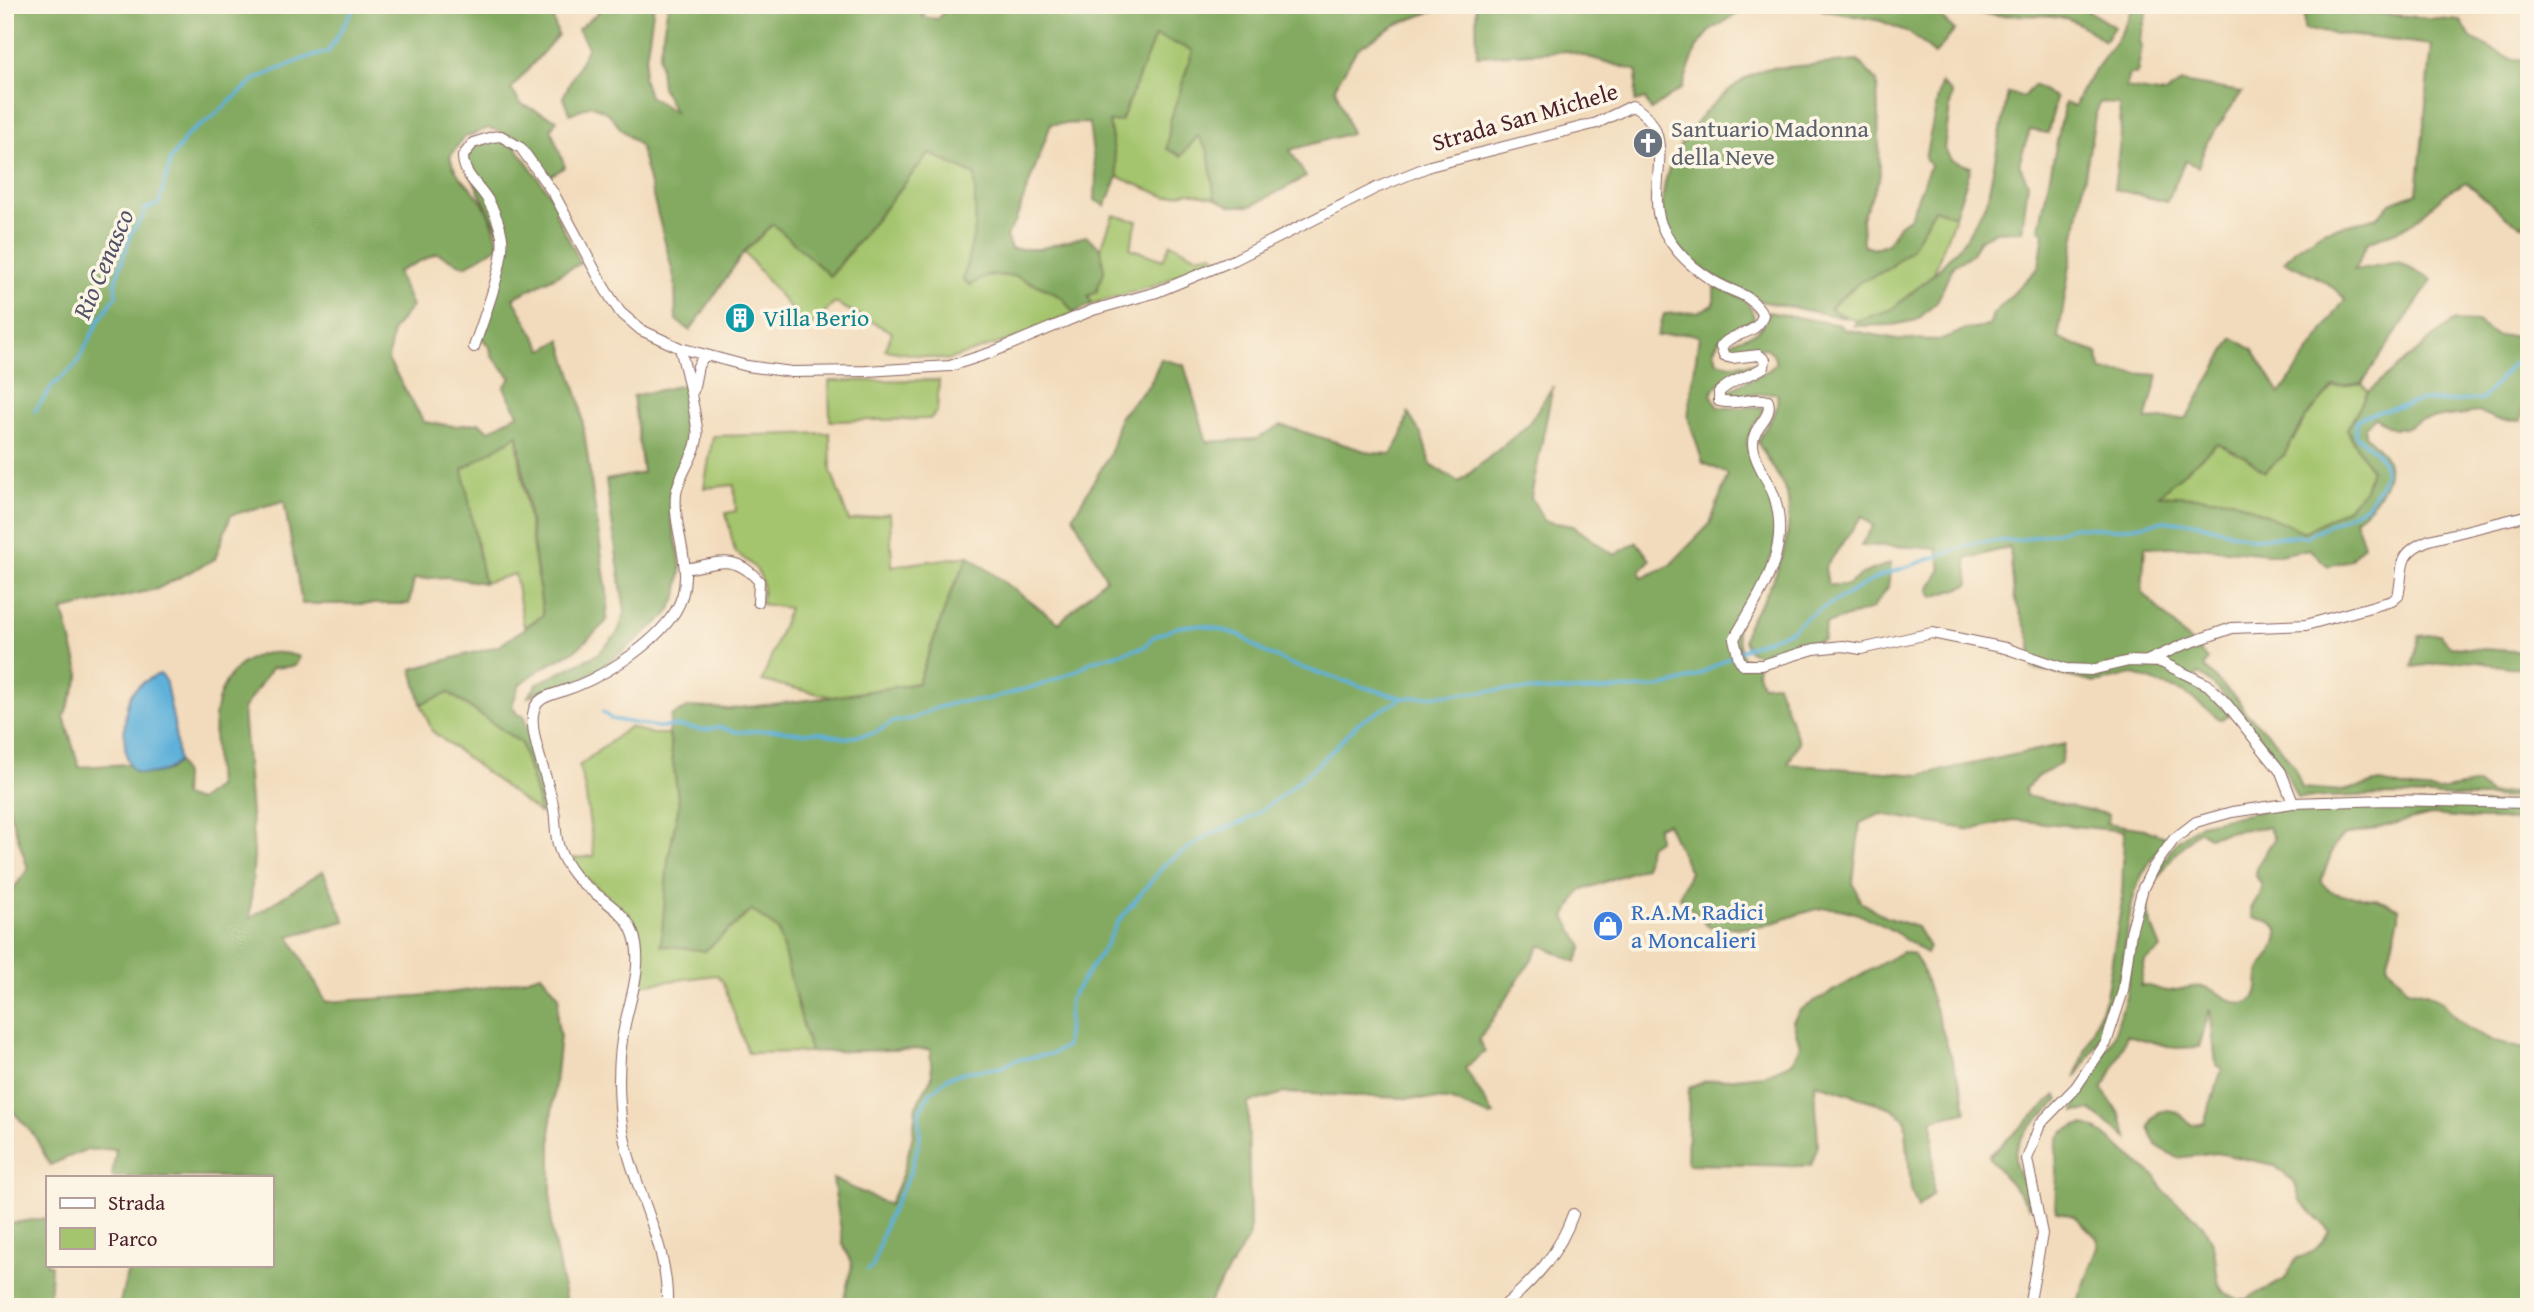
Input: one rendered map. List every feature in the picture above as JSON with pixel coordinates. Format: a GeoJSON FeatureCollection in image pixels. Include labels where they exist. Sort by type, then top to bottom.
{"type":"FeatureCollection","features":[{"type":"Feature","properties":{"kind":"street","name":"Strada San Michele"},"geometry":{"type":"LineString","coordinates":[[704,356],[747,366],[792,372],[950,366],[1025,339],[1093,310],[1157,292],[1234,260],[1376,188],[1430,166],[1597,123],[1632,106],[1638,109],[1653,127],[1658,138],[1661,153],[1657,210],[1671,245],[1716,283],[1750,297],[1763,314],[1761,322],[1752,330],[1725,340],[1721,346],[1724,356],[1732,358],[1759,355],[1765,360],[1764,368],[1728,383],[1719,392],[1719,401],[1727,404],[1761,398],[1769,401],[1771,409],[1767,418],[1758,426],[1753,442],[1755,454],[1774,496],[1781,529],[1779,547],[1769,575],[1734,639],[1743,665],[1762,665],[1814,649],[1843,646],[1861,649],[1932,633],[2005,648],[2078,670],[2148,660]]}},
{"type":"Feature","properties":{"kind":"street"},"geometry":{"type":"LineString","coordinates":[[474,347],[488,307],[503,246],[498,221],[484,193],[466,173],[463,156],[473,143],[501,136],[515,142],[536,165],[620,312],[641,330],[704,356],[698,366],[692,404]]}},
{"type":"Feature","properties":{"kind":"street"},"geometry":{"type":"LineString","coordinates":[[667,1307],[667,1278],[659,1244],[636,1178],[620,1115],[622,1049],[636,974],[633,932],[622,917],[577,877],[564,860],[558,844],[554,810],[536,741],[533,717],[536,705],[545,696],[594,680],[622,662],[676,611],[686,569],[676,503],[680,477],[691,456],[698,430],[680,348]]}},
{"type":"Feature","properties":{"kind":"street"},"geometry":{"type":"LineString","coordinates":[[2148,660],[2224,630],[2306,625],[2392,601],[2398,596],[2402,561],[2415,545],[2529,514]]}},
{"type":"Feature","properties":{"kind":"street"},"geometry":{"type":"LineString","coordinates":[[686,569],[726,562],[746,566],[759,581],[758,602]]}},
{"type":"Feature","properties":{"kind":"street"},"geometry":{"type":"LineString","coordinates":[[2148,660],[2172,666],[2208,685],[2226,703],[2281,772],[2294,803]]}},
{"type":"Feature","properties":{"kind":"street"},"geometry":{"type":"LineString","coordinates":[[2029,1307],[2042,1234],[2027,1158],[2040,1124],[2076,1087],[2106,1043],[2123,990],[2136,912],[2143,888],[2153,868],[2174,839],[2196,822],[2232,812],[2294,803],[2389,800],[2529,803]]}},
{"type":"Feature","properties":{"kind":"street"},"geometry":{"type":"LineString","coordinates":[[1503,1307],[1558,1249],[1573,1214]]}},
{"type":"Feature","properties":{"kind":"green space"},"geometry":{"type":"Polygon","coordinates":[[[5,5],[549,5],[558,35],[511,89],[521,104],[557,120],[551,129],[565,167],[548,177],[520,139],[489,128],[463,138],[450,157],[452,163],[484,206],[499,246],[465,266],[437,253],[397,272],[412,306],[393,330],[388,360],[424,422],[455,426],[480,423],[488,431],[518,414],[504,387],[511,378],[492,356],[490,348],[482,338],[493,307],[506,246],[468,169],[467,158],[474,145],[499,139],[516,147],[559,207],[555,213],[581,263],[513,298],[543,350],[561,340],[580,403],[608,600],[606,622],[576,650],[541,669],[519,685],[512,706],[518,715],[524,716],[547,812],[539,813],[538,800],[521,743],[449,693],[421,704],[412,669],[499,646],[543,615],[518,435],[463,469],[484,583],[448,577],[414,579],[409,604],[302,604],[284,501],[231,515],[215,559],[157,589],[63,610],[80,675],[64,716],[79,767],[128,764],[135,772],[168,771],[178,761],[184,775],[183,796],[198,801],[217,787],[215,718],[226,681],[235,670],[257,656],[284,653],[300,657],[295,666],[272,668],[243,709],[254,854],[250,918],[323,871],[345,921],[289,936],[326,1002],[462,991],[541,974],[559,996],[557,1020],[560,1036],[551,1121],[551,1226],[567,1307],[119,1307],[129,1266],[273,1266],[273,1176],[112,1176],[116,1149],[85,1150],[50,1165],[34,1135],[9,1107],[5,1109],[5,900],[28,869],[5,797],[5,5]]]}},
{"type":"Feature","properties":{"kind":"green space"},"geometry":{"type":"Polygon","coordinates":[[[602,5],[654,5],[643,78],[649,96],[674,112],[662,87],[659,56],[668,5],[926,5],[923,17],[937,19],[951,5],[1450,5],[1395,25],[1357,49],[1335,87],[1351,133],[1290,150],[1306,177],[1251,206],[1231,206],[1215,198],[1208,151],[1198,136],[1181,156],[1167,149],[1170,122],[1193,50],[1155,36],[1121,121],[1109,122],[1118,177],[1105,206],[1095,200],[1096,177],[1089,123],[1051,124],[1015,222],[1006,237],[1011,249],[1039,249],[1086,236],[1101,248],[1104,272],[1096,292],[1088,296],[1092,304],[1074,313],[1063,299],[1049,290],[1015,276],[988,275],[971,285],[963,280],[975,229],[975,175],[929,153],[830,276],[773,224],[744,252],[690,331],[676,320],[675,281],[640,146],[608,113],[591,105],[570,114],[563,97],[588,47],[578,29],[598,13],[602,5]]]}},
{"type":"Feature","properties":{"kind":"green space"},"geometry":{"type":"Polygon","coordinates":[[[1476,5],[1752,5],[1711,30],[1697,47],[1682,88],[1651,110],[1645,99],[1635,102],[1637,71],[1567,51],[1477,56],[1476,5]]]}},
{"type":"Feature","properties":{"kind":"green space"},"geometry":{"type":"Polygon","coordinates":[[[1823,5],[1927,5],[1955,30],[1935,54],[1910,33],[1881,21],[1822,10],[1823,5]]]}},
{"type":"Feature","properties":{"kind":"green space"},"geometry":{"type":"Polygon","coordinates":[[[1970,5],[2079,5],[2114,27],[2104,41],[2071,20],[2047,16],[1983,14],[1971,12],[1970,5]]]}},
{"type":"Feature","properties":{"kind":"green space"},"geometry":{"type":"Polygon","coordinates":[[[2132,5],[2149,5],[2139,43],[2142,46],[2137,74],[2130,74],[2126,88],[2165,94],[2182,82],[2242,92],[2207,142],[2198,167],[2185,161],[2167,202],[2114,189],[2121,133],[2119,105],[2100,102],[2095,116],[2058,338],[2097,353],[2102,371],[2158,375],[2146,420],[2187,418],[2233,338],[2253,350],[2280,394],[2345,299],[2325,282],[2284,262],[2295,250],[2323,231],[2378,217],[2390,203],[2417,193],[2432,45],[2304,30],[2304,15],[2250,5],[2328,5],[2329,9],[2461,21],[2471,38],[2513,60],[2529,61],[2529,220],[2522,226],[2504,215],[2466,182],[2450,190],[2409,226],[2368,242],[2354,270],[2398,262],[2432,280],[2362,383],[2333,387],[2306,417],[2284,455],[2265,472],[2245,457],[2217,443],[2159,495],[2231,499],[2304,532],[2346,509],[2365,490],[2371,470],[2347,430],[2368,392],[2453,321],[2477,322],[2496,336],[2529,335],[2529,363],[2521,421],[2499,420],[2479,412],[2420,420],[2405,428],[2394,429],[2375,418],[2365,426],[2365,435],[2385,457],[2388,474],[2381,492],[2355,519],[2364,545],[2350,560],[2328,566],[2309,549],[2279,555],[2197,547],[2145,547],[2142,592],[2208,660],[2204,667],[2272,737],[2294,766],[2302,788],[2342,791],[2380,782],[2439,791],[2478,784],[2490,794],[2529,792],[2529,798],[2388,795],[2297,798],[2283,768],[2256,731],[2220,691],[2199,674],[2192,683],[2205,689],[2229,715],[2221,720],[2185,693],[2132,674],[2095,683],[2032,668],[2031,642],[2014,597],[2010,547],[1966,559],[1969,585],[1933,597],[1929,589],[1941,569],[1937,548],[1861,545],[1873,526],[1862,516],[1825,568],[1828,585],[1848,585],[1862,574],[1891,563],[1888,587],[1872,609],[1826,624],[1823,640],[1761,656],[1749,651],[1744,641],[1746,629],[1781,561],[1789,507],[1787,494],[1779,477],[1758,443],[1777,407],[1777,393],[1729,396],[1726,392],[1769,370],[1776,363],[1773,353],[1765,348],[1729,351],[1726,347],[1760,328],[1768,312],[1897,339],[1942,340],[1966,329],[1989,326],[1993,314],[2039,267],[2044,233],[2039,228],[2065,103],[2075,106],[2088,80],[2122,32],[2132,5]]]}},
{"type":"Feature","properties":{"kind":"green space"},"geometry":{"type":"Polygon","coordinates":[[[1155,35],[1193,50],[1170,122],[1198,135],[1208,151],[1215,198],[1189,192],[1167,197],[1118,177],[1109,121],[1121,121],[1155,35]]]}},
{"type":"Feature","properties":{"kind":"green space"},"geometry":{"type":"Polygon","coordinates":[[[1858,61],[1877,81],[1880,177],[1862,218],[1863,245],[1874,249],[1889,242],[1899,225],[1910,217],[1930,166],[1925,158],[1941,83],[1952,94],[1944,148],[1951,160],[1971,167],[1955,216],[1934,209],[1912,248],[1887,270],[1861,281],[1829,308],[1846,318],[1760,301],[1696,264],[1677,245],[1665,221],[1663,195],[1669,169],[1681,144],[1698,120],[1740,82],[1762,70],[1858,61]]]}},
{"type":"Feature","properties":{"kind":"green space"},"geometry":{"type":"Polygon","coordinates":[[[2034,85],[2056,98],[2048,133],[2030,130],[2019,164],[2028,183],[2022,231],[1995,232],[1980,239],[1972,254],[1953,266],[1937,302],[1917,320],[1893,325],[1854,326],[1856,321],[1892,309],[1933,275],[1965,240],[1987,201],[2008,93],[2024,97],[2034,85]]]}},
{"type":"Feature","properties":{"kind":"green space"},"geometry":{"type":"Polygon","coordinates":[[[929,153],[975,175],[975,229],[963,280],[971,285],[988,275],[1015,276],[1049,290],[1063,299],[1074,313],[1025,335],[947,360],[885,350],[892,332],[835,303],[807,329],[744,252],[773,224],[831,276],[929,153]]]}},
{"type":"Feature","properties":{"kind":"green space"},"geometry":{"type":"Polygon","coordinates":[[[1934,209],[1955,216],[1933,275],[1892,309],[1856,321],[1829,309],[1861,281],[1887,270],[1912,248],[1934,209]]]}},
{"type":"Feature","properties":{"kind":"green space"},"geometry":{"type":"Polygon","coordinates":[[[1113,215],[1137,221],[1130,248],[1163,260],[1171,243],[1196,256],[1213,253],[1216,260],[1153,286],[1092,304],[1088,296],[1096,292],[1104,272],[1101,248],[1113,215]]]}},
{"type":"Feature","properties":{"kind":"green space"},"geometry":{"type":"Polygon","coordinates":[[[1714,286],[1745,301],[1754,319],[1721,337],[1714,349],[1717,362],[1731,365],[1759,363],[1759,366],[1722,380],[1711,394],[1718,407],[1766,409],[1754,424],[1747,441],[1750,455],[1771,499],[1776,529],[1775,548],[1736,629],[1742,657],[1759,663],[1757,670],[1762,685],[1777,684],[1799,742],[1788,764],[1920,775],[2065,744],[2060,764],[2038,776],[2025,789],[2026,796],[2107,814],[2109,816],[2106,823],[2144,829],[2167,838],[2136,889],[2112,1011],[2101,1037],[2075,1078],[2106,996],[2122,901],[2124,831],[2013,820],[1971,830],[1881,814],[1860,823],[1853,882],[1860,901],[1886,917],[1917,927],[1929,947],[1926,954],[1878,923],[1837,909],[1817,909],[1757,927],[1709,927],[1679,897],[1690,872],[1667,823],[1657,827],[1658,840],[1649,846],[1645,867],[1580,891],[1565,917],[1583,947],[1576,962],[1541,945],[1479,1040],[1485,1052],[1465,1068],[1494,1115],[1489,1116],[1449,1100],[1285,1093],[1248,1103],[1250,1235],[1208,1304],[1201,1307],[842,1307],[852,1265],[843,1244],[833,1179],[889,1205],[903,1173],[913,1135],[916,1106],[932,1077],[930,1049],[810,1052],[778,930],[752,910],[705,951],[661,945],[668,860],[679,805],[669,734],[671,716],[689,707],[730,709],[833,697],[918,683],[951,592],[969,556],[1059,623],[1106,578],[1073,516],[1110,454],[1120,416],[1150,384],[1161,359],[1184,365],[1207,442],[1256,439],[1281,425],[1372,453],[1392,454],[1402,436],[1408,413],[1422,436],[1431,465],[1459,482],[1527,426],[1553,386],[1531,497],[1544,521],[1573,526],[1614,555],[1637,542],[1650,560],[1640,572],[1642,578],[1669,566],[1710,524],[1728,474],[1703,463],[1688,417],[1699,336],[1687,333],[1657,336],[1664,314],[1698,312],[1714,305],[1714,286]]]}},
{"type":"Feature","properties":{"kind":"green space"},"geometry":{"type":"Polygon","coordinates":[[[939,380],[937,411],[930,419],[830,421],[829,381],[939,380]]]}},
{"type":"Feature","properties":{"kind":"green space"},"geometry":{"type":"Polygon","coordinates":[[[2362,383],[2368,392],[2347,430],[2371,470],[2365,490],[2346,509],[2305,532],[2290,526],[2158,495],[2217,443],[2245,457],[2265,472],[2284,455],[2306,417],[2333,387],[2362,383]]]}},
{"type":"Feature","properties":{"kind":"green space"},"geometry":{"type":"Polygon","coordinates":[[[683,385],[690,434],[687,452],[673,478],[670,517],[681,571],[677,597],[667,615],[592,676],[537,692],[527,698],[538,683],[598,654],[617,634],[625,613],[606,480],[643,473],[633,396],[683,385]]]}},
{"type":"Feature","properties":{"kind":"green space"},"geometry":{"type":"Polygon","coordinates":[[[830,433],[831,471],[849,521],[890,513],[892,566],[969,556],[951,592],[918,683],[833,697],[762,681],[789,608],[761,604],[763,586],[758,573],[735,552],[726,513],[736,511],[734,485],[704,488],[713,436],[830,433]]]}},
{"type":"Feature","properties":{"kind":"green space"},"geometry":{"type":"Polygon","coordinates":[[[519,434],[518,449],[543,615],[524,627],[515,574],[484,583],[462,469],[519,434]]]}},
{"type":"Feature","properties":{"kind":"green space"},"geometry":{"type":"Polygon","coordinates":[[[2441,634],[2450,647],[2529,652],[2529,670],[2463,660],[2412,667],[2419,636],[2441,634]]]}},
{"type":"Feature","properties":{"kind":"green space"},"geometry":{"type":"Polygon","coordinates":[[[449,693],[521,743],[538,800],[539,813],[432,731],[421,704],[449,693]]]}},
{"type":"Feature","properties":{"kind":"green space"},"geometry":{"type":"Polygon","coordinates":[[[629,727],[652,734],[669,734],[679,805],[668,860],[705,951],[752,910],[778,929],[810,1052],[748,1053],[723,982],[717,975],[638,985],[642,952],[632,923],[623,911],[568,859],[594,856],[585,789],[579,766],[629,727]]]}},
{"type":"Feature","properties":{"kind":"green space"},"geometry":{"type":"Polygon","coordinates":[[[2335,804],[2529,804],[2529,823],[2431,815],[2343,836],[2335,844],[2321,881],[2337,894],[2372,898],[2399,908],[2387,965],[2407,989],[2426,993],[2442,1001],[2469,1029],[2495,1042],[2529,1050],[2529,1307],[2074,1307],[2098,1247],[2097,1238],[2076,1217],[2057,1211],[2056,1207],[2057,1142],[2064,1132],[2075,1126],[2085,1125],[2098,1130],[2156,1177],[2168,1194],[2199,1221],[2213,1244],[2220,1286],[2237,1300],[2246,1299],[2284,1280],[2297,1258],[2316,1248],[2329,1230],[2300,1201],[2295,1183],[2274,1165],[2217,1153],[2177,1158],[2156,1145],[2149,1128],[2152,1119],[2159,1112],[2177,1112],[2192,1125],[2204,1123],[2222,1069],[2216,1065],[2210,1009],[2199,1047],[2175,1048],[2127,1035],[2102,1089],[2120,1115],[2128,1138],[2090,1110],[2075,1112],[2078,1095],[2110,1044],[2116,1029],[2126,997],[2134,939],[2145,889],[2176,842],[2200,824],[2271,809],[2335,804]],[[2268,827],[2208,837],[2199,830],[2183,847],[2164,868],[2151,891],[2148,912],[2161,949],[2145,961],[2140,986],[2166,991],[2199,986],[2241,1004],[2253,999],[2257,992],[2261,968],[2278,935],[2278,929],[2271,923],[2253,918],[2251,908],[2261,893],[2261,884],[2256,876],[2257,866],[2274,839],[2268,827]]]}},
{"type":"Feature","properties":{"kind":"green space"},"geometry":{"type":"Polygon","coordinates":[[[1902,952],[1913,954],[1921,966],[1963,1093],[1966,1112],[1933,1119],[1933,1193],[1918,1208],[1911,1189],[1905,1119],[1892,1108],[1815,1083],[1818,1145],[1811,1166],[1687,1164],[1689,1088],[1706,1081],[1764,1075],[1792,1063],[1800,1046],[1793,1021],[1800,1010],[1902,952]]]}},
{"type":"Feature","properties":{"kind":"green space"},"geometry":{"type":"Polygon","coordinates":[[[2056,1095],[2059,1100],[2034,1123],[2020,1139],[2016,1149],[2017,1169],[2031,1199],[2032,1204],[2029,1207],[1989,1156],[2056,1095]]]}},
{"type":"Feature","properties":{"kind":"green space"},"geometry":{"type":"Polygon","coordinates":[[[46,1218],[46,1266],[51,1266],[49,1307],[5,1307],[5,1224],[46,1218]]]}},
{"type":"Feature","properties":{"kind":"water"},"geometry":{"type":"Polygon","coordinates":[[[160,674],[165,679],[178,761],[162,771],[138,773],[130,765],[125,747],[128,704],[132,693],[139,686],[160,674]]]}},
{"type":"Feature","properties":{"kind":"waterway","name":"Rio Cenasco"},"geometry":{"type":"LineString","coordinates":[[35,411],[53,385],[76,365],[100,319],[116,296],[115,283],[131,233],[143,217],[145,209],[159,204],[171,159],[188,134],[210,119],[256,79],[303,59],[328,52],[356,5]]}},
{"type":"Feature","properties":{"kind":"waterway"},"geometry":{"type":"LineString","coordinates":[[1356,685],[1403,698],[1505,690],[1582,691],[1663,687],[1695,677],[1746,648],[1792,630],[1805,618],[1878,577],[1978,542],[2019,540],[2070,527],[2118,529],[2166,521],[2196,523],[2250,538],[2307,536],[2366,506],[2385,473],[2377,452],[2355,435],[2356,421],[2364,416],[2426,400],[2447,402],[2482,399],[2523,352],[2529,350]]}},
{"type":"Feature","properties":{"kind":"waterway"},"geometry":{"type":"LineString","coordinates":[[603,712],[611,719],[657,727],[679,726],[704,730],[719,727],[737,732],[817,732],[845,738],[875,733],[893,722],[912,719],[958,702],[985,700],[1044,684],[1076,671],[1092,661],[1144,647],[1153,637],[1178,627],[1193,625],[1240,635],[1262,651],[1293,665],[1354,684]]}},
{"type":"Feature","properties":{"kind":"waterway"},"geometry":{"type":"LineString","coordinates":[[868,1270],[873,1266],[886,1222],[910,1173],[920,1138],[919,1112],[930,1093],[947,1078],[964,1072],[1002,1067],[1015,1060],[1052,1054],[1066,1046],[1070,999],[1106,945],[1117,923],[1166,863],[1212,833],[1245,821],[1276,800],[1324,759],[1358,723],[1403,698]]}},
{"type":"Feature","properties":{"kind":"place","name":"Santuario Madonna della Neve"},"geometry":{"type":"Point","coordinates":[1648,143]}},
{"type":"Feature","properties":{"kind":"place","name":"Villa Berio"},"geometry":{"type":"Point","coordinates":[740,318]}},
{"type":"Feature","properties":{"kind":"place","name":"R.A.M. Radici a Moncalieri"},"geometry":{"type":"Point","coordinates":[1608,926]}}]}
